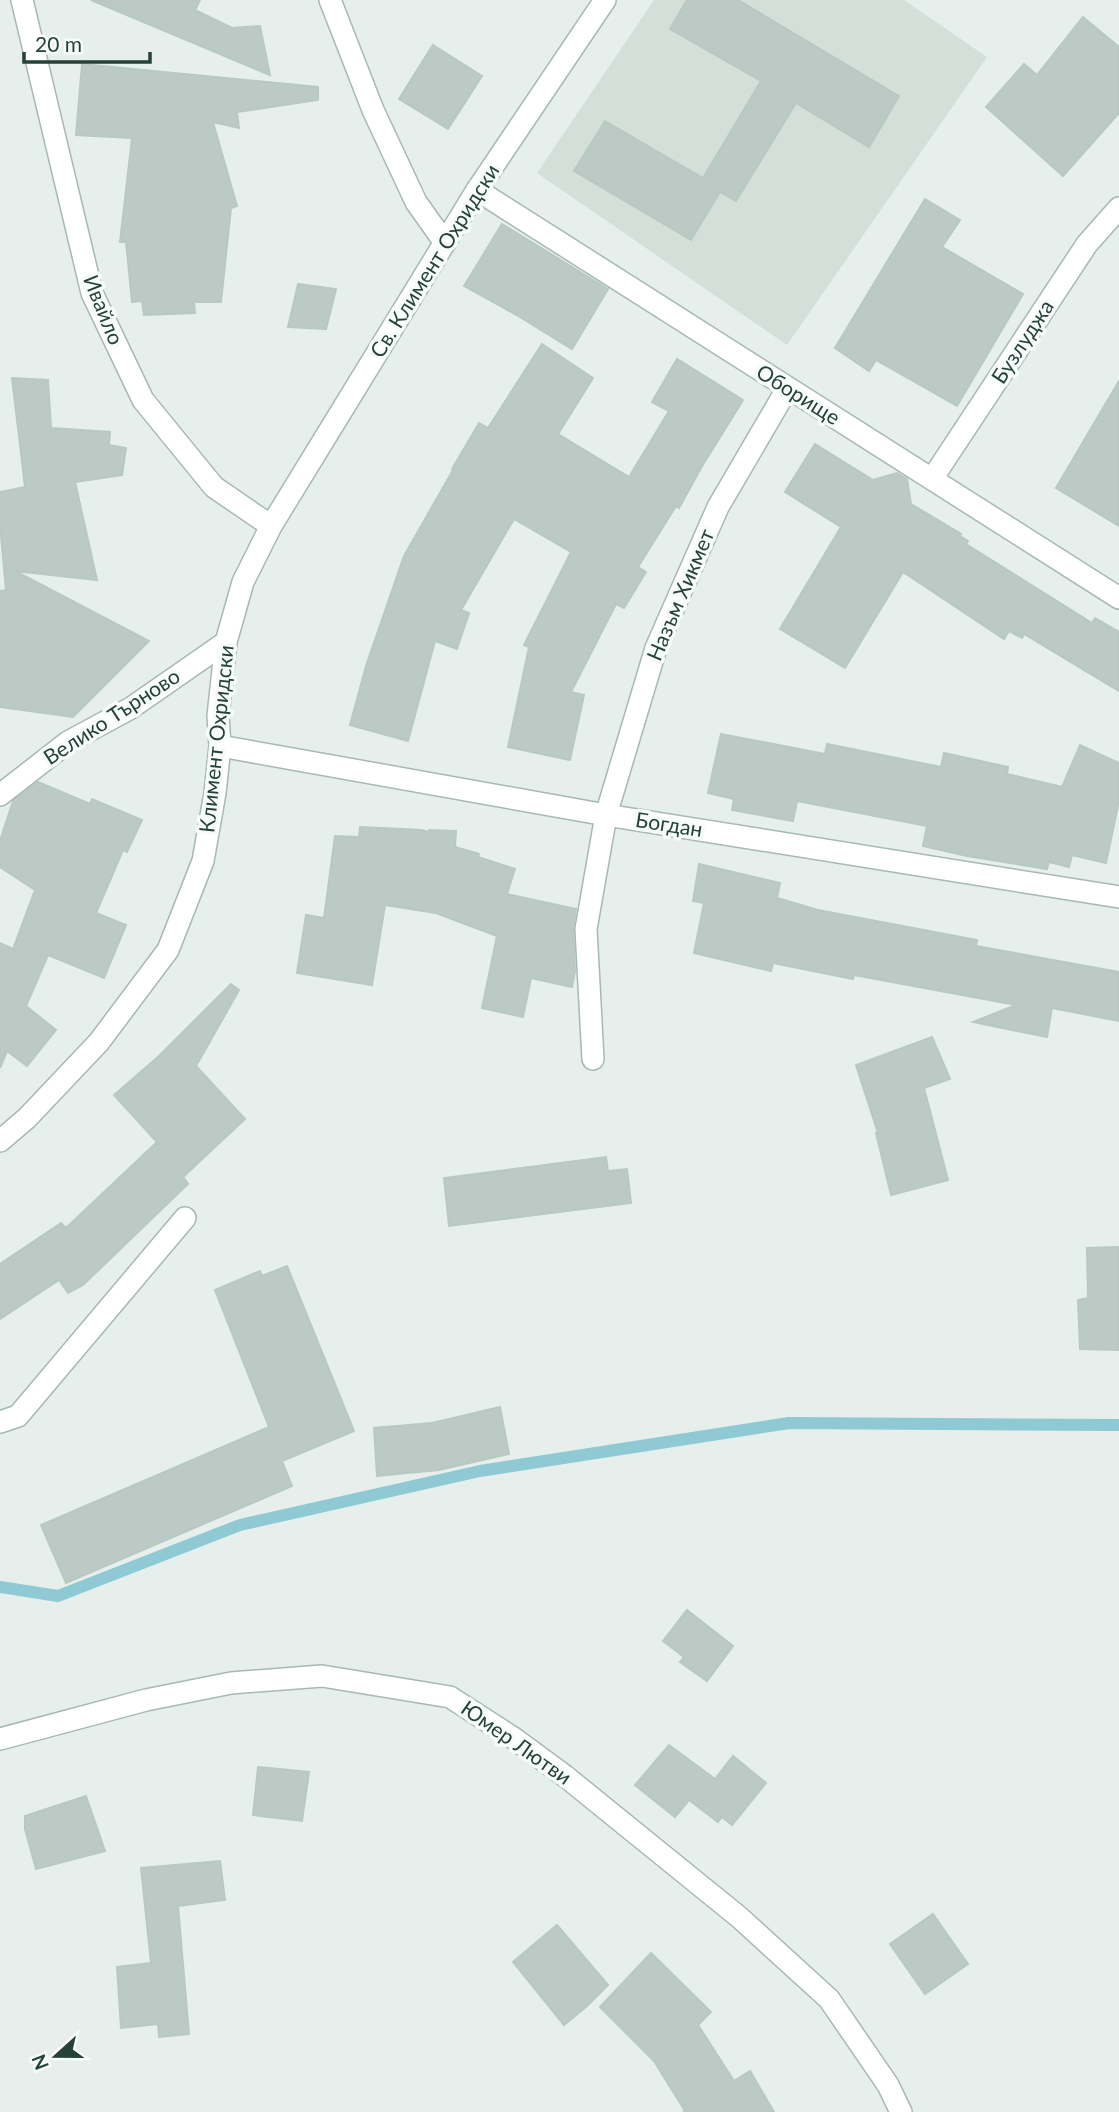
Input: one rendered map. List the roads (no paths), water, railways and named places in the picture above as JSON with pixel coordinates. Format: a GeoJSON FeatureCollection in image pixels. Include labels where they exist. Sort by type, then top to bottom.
{"type":"FeatureCollection","features":[{"type":"Feature","properties":{"kind":"street","name":"Ивайло"},"geometry":{"type":"LineString","coordinates":[[22,0],[92,293],[143,400],[214,487],[271,526]]}},
{"type":"Feature","properties":{"kind":"street"},"geometry":{"type":"LineString","coordinates":[[330,0],[373,110],[415,202],[445,243]]}},
{"type":"Feature","properties":{"kind":"street","name":"Св. Климент Охридски"},"geometry":{"type":"LineString","coordinates":[[271,526],[477,190],[605,0]]}},
{"type":"Feature","properties":{"kind":"street","name":"Оборище"},"geometry":{"type":"LineString","coordinates":[[477,190],[1119,598]]}},
{"type":"Feature","properties":{"kind":"street","name":"Бузлуджа"},"geometry":{"type":"LineString","coordinates":[[932,480],[1087,244],[1119,208]]}},
{"type":"Feature","properties":{"kind":"street","name":"Назъм Хикмет"},"geometry":{"type":"LineString","coordinates":[[593,1059],[586,929],[606,815],[656,648],[718,507],[787,389]]}},
{"type":"Feature","properties":{"kind":"street","name":"Климент Охридски"},"geometry":{"type":"LineString","coordinates":[[0,1141],[27,1118],[99,1042],[168,950],[203,861],[220,746],[218,716],[226,642],[243,582],[271,526]]}},
{"type":"Feature","properties":{"kind":"street","name":"Велико Търново"},"geometry":{"type":"LineString","coordinates":[[0,795],[68,742],[131,708],[226,642]]}},
{"type":"Feature","properties":{"kind":"street","name":"Богдан"},"geometry":{"type":"LineString","coordinates":[[220,746],[606,815],[1119,897]]}},
{"type":"Feature","properties":{"kind":"street"},"geometry":{"type":"LineString","coordinates":[[0,1422],[18,1416],[184,1218]]}},
{"type":"Feature","properties":{"kind":"street","name":"Юмер Лютви"},"geometry":{"type":"LineString","coordinates":[[0,1740],[146,1700],[231,1683],[322,1676],[450,1697],[512,1737],[575,1784],[739,1917],[829,1999],[888,2085],[901,2112]]}},
{"type":"Feature","properties":{"kind":"waterway"},"geometry":{"type":"LineString","coordinates":[[0,1587],[58,1596],[240,1525],[480,1471],[789,1423],[1119,1425]]}}]}
